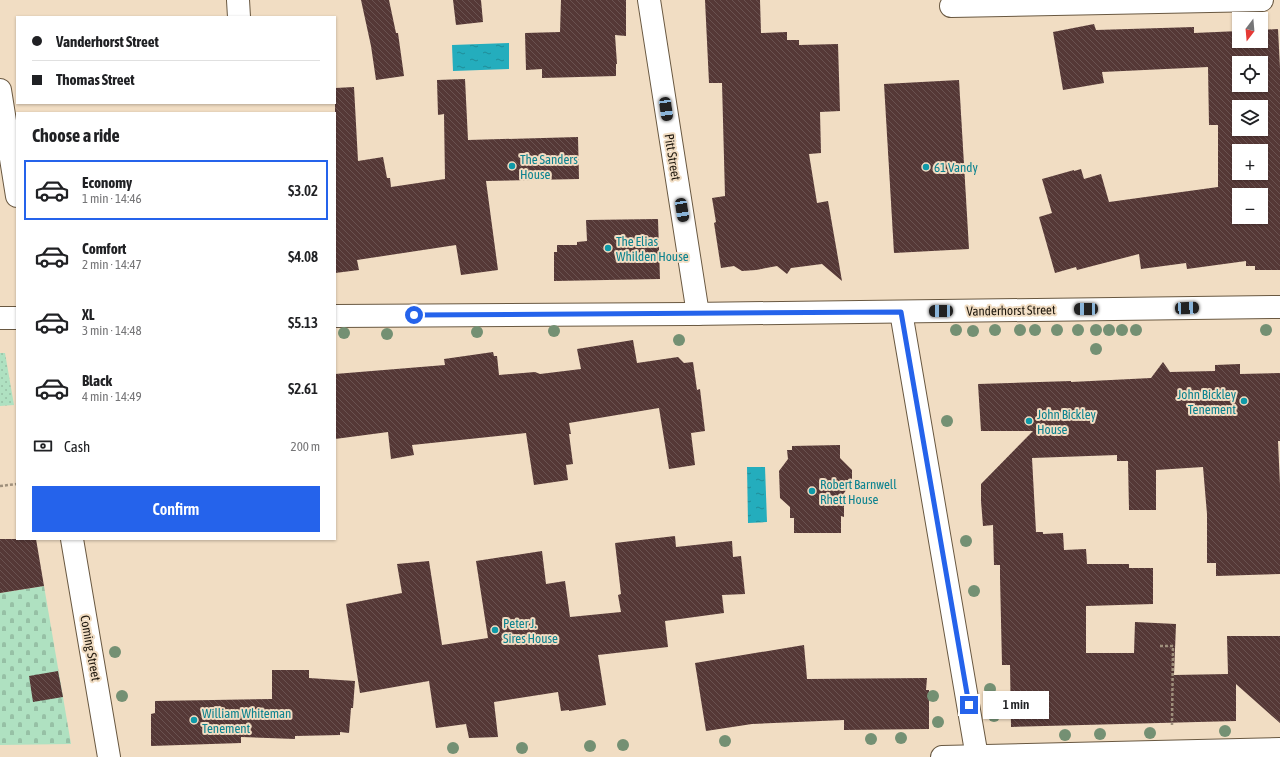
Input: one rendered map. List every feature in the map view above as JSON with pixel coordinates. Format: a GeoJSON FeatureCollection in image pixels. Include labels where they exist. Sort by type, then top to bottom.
{"type":"FeatureCollection","features":[{"type":"Feature","properties":{"kind":"street"},"geometry":{"type":"LineString","coordinates":[[238,0],[239,16]]}},
{"type":"Feature","properties":{"kind":"street","name":"Pitt Street"},"geometry":{"type":"LineString","coordinates":[[649,0],[698,314]]}},
{"type":"Feature","properties":{"kind":"street"},"geometry":{"type":"LineString","coordinates":[[950,6],[1262,0]]}},
{"type":"Feature","properties":{"kind":"street"},"geometry":{"type":"LineString","coordinates":[[0,90],[16,190]]}},
{"type":"Feature","properties":{"kind":"street","name":"Vanderhorst Street"},"geometry":{"type":"LineString","coordinates":[[336,316],[698,314],[1280,307]]}},
{"type":"Feature","properties":{"kind":"street"},"geometry":{"type":"LineString","coordinates":[[901,312],[977,757]]}},
{"type":"Feature","properties":{"kind":"street"},"geometry":{"type":"LineString","coordinates":[[0,318],[16,318]]}},
{"type":"Feature","properties":{"kind":"street","name":"Coming Street"},"geometry":{"type":"LineString","coordinates":[[72,540],[109,757]]}},
{"type":"Feature","properties":{"kind":"street"},"geometry":{"type":"LineString","coordinates":[[942,757],[1280,749]]}},
{"type":"Feature","properties":{"kind":"path"},"geometry":{"type":"LineString","coordinates":[[0,486],[16,484]]}},
{"type":"Feature","properties":{"kind":"path"},"geometry":{"type":"LineString","coordinates":[[1160,646],[1172,646],[1172,726]]}},
{"type":"Feature","properties":{"kind":"green space"},"geometry":{"type":"Polygon","coordinates":[[[0,353],[5,353],[14,405],[0,406],[0,353]]]}},
{"type":"Feature","properties":{"kind":"green space"},"geometry":{"type":"Polygon","coordinates":[[[44,586],[71,744],[0,745],[0,593],[44,586]]]}},
{"type":"Feature","properties":{"kind":"water"},"geometry":{"type":"Polygon","coordinates":[[[509,43],[509,69],[453,71],[452,45],[509,43]]]}},
{"type":"Feature","properties":{"kind":"water"},"geometry":{"type":"Polygon","coordinates":[[[747,467],[765,467],[767,522],[748,523],[747,467]]]}},
{"type":"Feature","properties":{"kind":"building"},"geometry":{"type":"Polygon","coordinates":[[[361,0],[389,0],[396,33],[398,33],[404,76],[376,80],[371,46],[361,0]]]}},
{"type":"Feature","properties":{"kind":"building"},"geometry":{"type":"Polygon","coordinates":[[[453,0],[481,0],[483,22],[456,25],[453,0]]]}},
{"type":"Feature","properties":{"kind":"building"},"geometry":{"type":"Polygon","coordinates":[[[561,0],[626,0],[626,36],[615,35],[617,64],[616,76],[542,78],[542,69],[526,70],[525,33],[560,32],[561,0]]]}},
{"type":"Feature","properties":{"kind":"building"},"geometry":{"type":"Polygon","coordinates":[[[705,0],[760,0],[761,33],[787,32],[787,40],[799,40],[799,45],[838,44],[840,111],[820,112],[821,153],[809,154],[817,203],[828,201],[842,281],[822,264],[791,268],[787,274],[777,266],[742,271],[734,266],[721,268],[714,223],[716,222],[712,198],[725,196],[722,83],[709,83],[705,0]]]}},
{"type":"Feature","properties":{"kind":"building"},"geometry":{"type":"Polygon","coordinates":[[[1094,24],[1096,30],[1194,27],[1194,33],[1232,31],[1232,48],[1268,48],[1268,30],[1278,29],[1280,68],[1280,270],[1255,270],[1255,266],[1246,266],[1246,261],[1187,269],[1186,263],[1141,269],[1139,254],[1077,270],[1076,267],[1055,273],[1039,217],[1052,213],[1042,179],[1081,169],[1084,179],[1101,174],[1109,202],[1218,187],[1218,125],[1209,125],[1208,67],[1102,72],[1104,83],[1063,90],[1053,32],[1094,24]]]}},
{"type":"Feature","properties":{"kind":"building"},"geometry":{"type":"Polygon","coordinates":[[[465,79],[468,140],[578,137],[579,179],[486,181],[498,270],[461,275],[456,245],[357,260],[359,270],[336,273],[336,88],[354,87],[358,161],[383,157],[387,178],[390,178],[391,187],[445,179],[444,114],[438,115],[437,80],[465,79]]]}},
{"type":"Feature","properties":{"kind":"building","name":"61 Vandy"},"geometry":{"type":"Polygon","coordinates":[[[959,80],[969,249],[894,253],[884,84],[959,80]]]}},
{"type":"Feature","properties":{"kind":"building","name":"The Elias Whilden House"},"geometry":{"type":"Polygon","coordinates":[[[658,219],[660,279],[554,281],[554,252],[557,252],[557,245],[577,245],[577,242],[587,241],[586,220],[658,219]]]}},
{"type":"Feature","properties":{"kind":"building"},"geometry":{"type":"Polygon","coordinates":[[[633,340],[637,363],[678,357],[684,363],[693,362],[697,390],[700,389],[705,431],[691,433],[695,465],[669,469],[659,408],[569,423],[573,464],[566,465],[568,480],[534,485],[526,433],[412,445],[414,455],[391,459],[388,432],[336,439],[336,374],[445,365],[444,359],[493,352],[494,356],[497,356],[499,375],[535,372],[540,374],[581,369],[577,349],[633,340]]]}},
{"type":"Feature","properties":{"kind":"building"},"geometry":{"type":"Polygon","coordinates":[[[1163,362],[1170,372],[1215,371],[1215,365],[1240,364],[1240,374],[1280,373],[1280,441],[1278,441],[1280,485],[1280,574],[1216,576],[1216,563],[1207,563],[1207,514],[1203,467],[1156,470],[1156,510],[1129,510],[1128,461],[1117,461],[1117,455],[1032,458],[1036,532],[1043,532],[1043,534],[1063,533],[1064,550],[1086,549],[1087,564],[1129,564],[1129,568],[1153,568],[1153,604],[1086,606],[1086,653],[1134,653],[1135,622],[1176,624],[1174,675],[1228,674],[1227,636],[1280,636],[1280,723],[1236,684],[1236,721],[1011,727],[1010,665],[1002,665],[1000,565],[994,565],[993,525],[983,526],[981,484],[1033,431],[981,431],[978,384],[1071,382],[1151,378],[1163,362]]]}},
{"type":"Feature","properties":{"kind":"building","name":"Robert Barnwell Rhett House"},"geometry":{"type":"Polygon","coordinates":[[[840,445],[840,458],[852,470],[852,483],[844,493],[844,517],[841,516],[841,533],[794,533],[794,518],[790,518],[790,507],[780,498],[779,471],[788,459],[787,450],[792,450],[792,446],[840,445]]]}},
{"type":"Feature","properties":{"kind":"building"},"geometry":{"type":"Polygon","coordinates":[[[675,536],[676,547],[732,541],[733,557],[741,556],[745,594],[722,595],[724,613],[665,621],[668,647],[598,655],[606,705],[561,711],[558,692],[494,702],[498,737],[469,738],[466,724],[436,728],[429,681],[360,693],[346,604],[402,593],[397,564],[429,561],[442,645],[488,638],[476,561],[542,551],[546,584],[565,581],[570,617],[621,612],[618,595],[621,594],[615,543],[675,536]]]}},
{"type":"Feature","properties":{"kind":"building"},"geometry":{"type":"Polygon","coordinates":[[[0,539],[36,540],[44,586],[0,593],[0,539]]]}},
{"type":"Feature","properties":{"kind":"building"},"geometry":{"type":"Polygon","coordinates":[[[804,645],[807,679],[927,678],[926,690],[929,690],[929,729],[844,730],[844,720],[752,724],[706,731],[695,663],[804,645]]]}},
{"type":"Feature","properties":{"kind":"building"},"geometry":{"type":"Polygon","coordinates":[[[272,670],[309,670],[309,678],[355,681],[349,733],[340,732],[340,735],[295,736],[295,739],[241,737],[241,743],[151,746],[151,714],[155,713],[155,701],[272,699],[272,670]]]}},
{"type":"Feature","properties":{"kind":"building"},"geometry":{"type":"Polygon","coordinates":[[[58,671],[63,697],[33,702],[29,676],[58,671]]]}},
{"type":"Feature","properties":{"kind":"place","name":"The Sanders House"},"geometry":{"type":"Point","coordinates":[512,166]}},
{"type":"Feature","properties":{"kind":"place","name":"61 Vandy"},"geometry":{"type":"Point","coordinates":[926,167]}},
{"type":"Feature","properties":{"kind":"place","name":"The Elias Whilden House"},"geometry":{"type":"Point","coordinates":[608,248]}},
{"type":"Feature","properties":{"kind":"place","name":"John Bickley Tenement"},"geometry":{"type":"Point","coordinates":[1244,401]}},
{"type":"Feature","properties":{"kind":"place","name":"John Bickley House"},"geometry":{"type":"Point","coordinates":[1029,421]}},
{"type":"Feature","properties":{"kind":"place","name":"Robert Barnwell Rhett House"},"geometry":{"type":"Point","coordinates":[812,491]}},
{"type":"Feature","properties":{"kind":"place","name":"Peter J. Sires House"},"geometry":{"type":"Point","coordinates":[495,630]}},
{"type":"Feature","properties":{"kind":"place","name":"William Whiteman Tenement"},"geometry":{"type":"Point","coordinates":[194,720]}},
{"type":"Feature","properties":{"kind":"route"},"geometry":{"type":"LineString","coordinates":[[414,315],[901,312],[969,705]]}}]}
